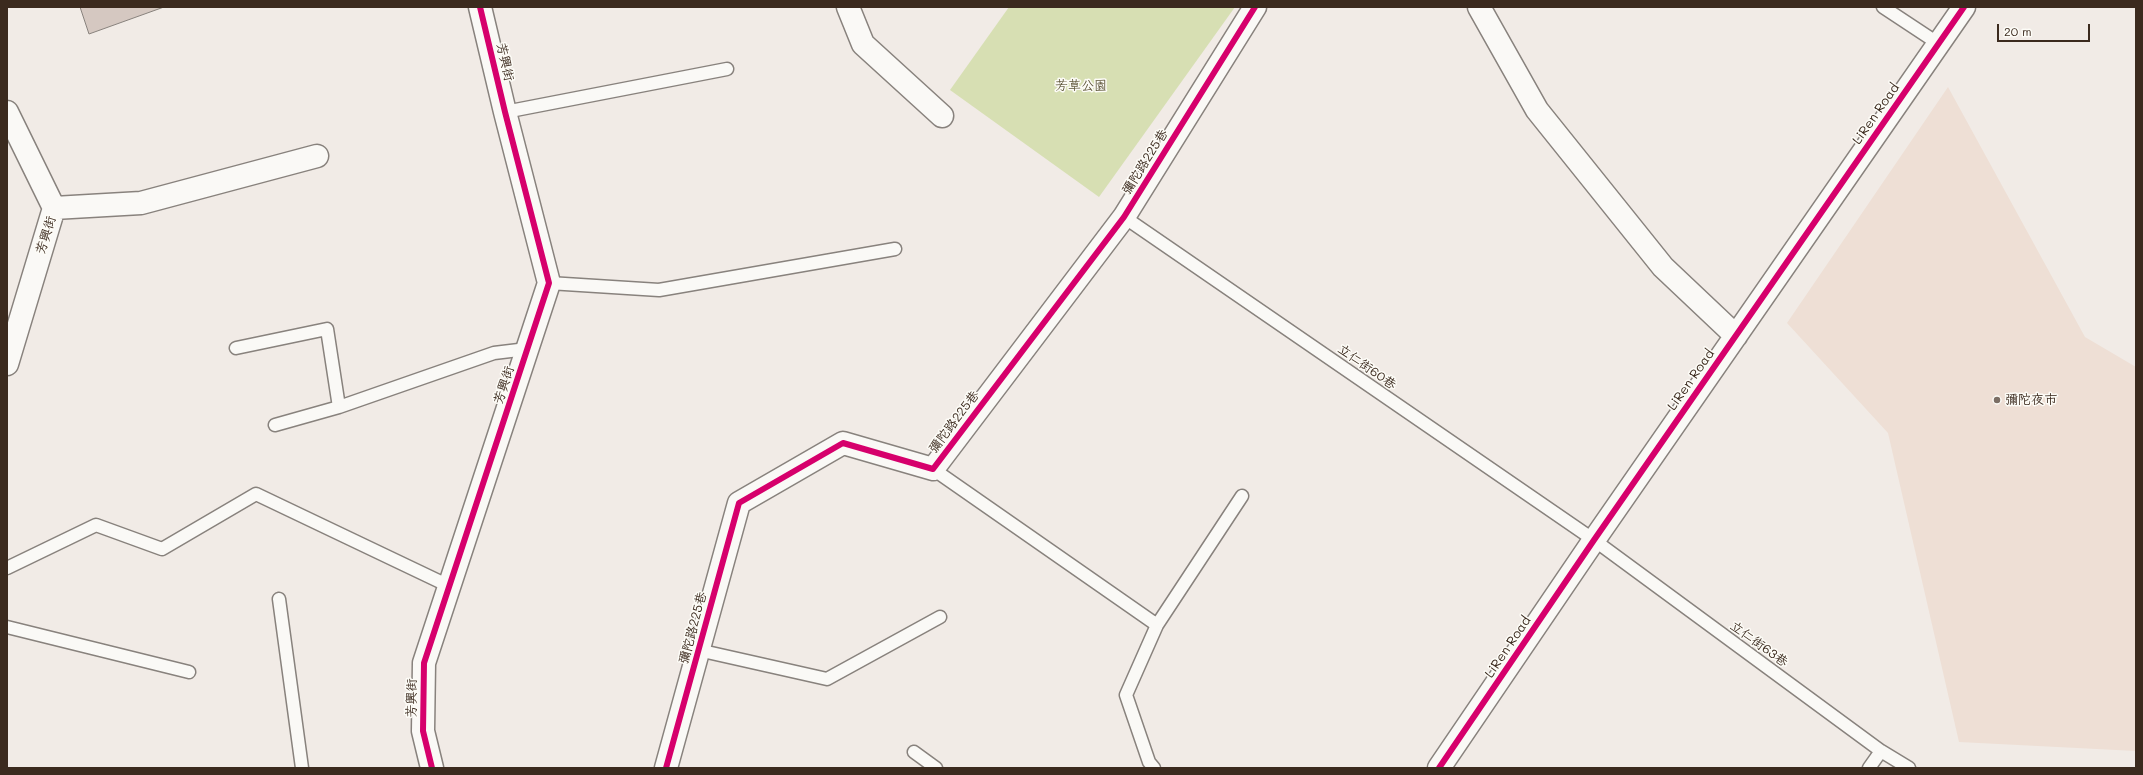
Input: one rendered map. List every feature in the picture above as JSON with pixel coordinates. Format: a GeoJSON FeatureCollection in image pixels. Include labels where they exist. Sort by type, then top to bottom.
{"type":"FeatureCollection","features":[{"type":"Feature","properties":{"kind":"street","name":"芳興街"},"geometry":{"type":"LineString","coordinates":[[432,768],[423,731],[424,663],[549,283],[505,112],[480,7]]}},
{"type":"Feature","properties":{"kind":"street"},"geometry":{"type":"LineString","coordinates":[[848,7],[863,44],[942,116]]}},
{"type":"Feature","properties":{"kind":"street","name":"彌陀路225巷"},"geometry":{"type":"LineString","coordinates":[[666,768],[739,503],[843,443],[933,469],[1124,217],[1255,7]]}},
{"type":"Feature","properties":{"kind":"street"},"geometry":{"type":"LineString","coordinates":[[1479,7],[1537,110],[1662,267],[1736,336]]}},
{"type":"Feature","properties":{"kind":"street","name":"LiRen Road"},"geometry":{"type":"LineString","coordinates":[[1439,768],[1594,540],[1964,7]]}},
{"type":"Feature","properties":{"kind":"street","name":"芳興街"},"geometry":{"type":"LineString","coordinates":[[7,112],[54,208],[7,364]]}},
{"type":"Feature","properties":{"kind":"street"},"geometry":{"type":"LineString","coordinates":[[54,208],[141,203],[317,156]]}},
{"type":"Feature","properties":{"kind":"lane"},"geometry":{"type":"LineString","coordinates":[[1883,7],[1939,44]]}},
{"type":"Feature","properties":{"kind":"lane"},"geometry":{"type":"LineString","coordinates":[[505,112],[727,69]]}},
{"type":"Feature","properties":{"kind":"lane","name":"立仁街60巷"},"geometry":{"type":"LineString","coordinates":[[1124,217],[1594,540]]}},
{"type":"Feature","properties":{"kind":"lane"},"geometry":{"type":"LineString","coordinates":[[549,283],[658,290],[895,249]]}},
{"type":"Feature","properties":{"kind":"lane"},"geometry":{"type":"LineString","coordinates":[[236,348],[327,329],[339,407]]}},
{"type":"Feature","properties":{"kind":"lane"},"geometry":{"type":"LineString","coordinates":[[275,426],[339,407],[494,353],[527,349]]}},
{"type":"Feature","properties":{"kind":"lane"},"geometry":{"type":"LineString","coordinates":[[933,469],[1158,625]]}},
{"type":"Feature","properties":{"kind":"lane"},"geometry":{"type":"LineString","coordinates":[[7,568],[96,525],[162,549],[256,494],[449,586]]}},
{"type":"Feature","properties":{"kind":"lane"},"geometry":{"type":"LineString","coordinates":[[1154,768],[1149,762],[1126,695],[1158,625],[1242,496]]}},
{"type":"Feature","properties":{"kind":"lane","name":"立仁街63巷"},"geometry":{"type":"LineString","coordinates":[[1594,540],[1881,751],[1909,768]]}},
{"type":"Feature","properties":{"kind":"lane"},"geometry":{"type":"LineString","coordinates":[[278,599],[302,768]]}},
{"type":"Feature","properties":{"kind":"lane"},"geometry":{"type":"LineString","coordinates":[[698,650],[827,680],[940,617]]}},
{"type":"Feature","properties":{"kind":"lane"},"geometry":{"type":"LineString","coordinates":[[7,627],[189,672]]}},
{"type":"Feature","properties":{"kind":"lane"},"geometry":{"type":"LineString","coordinates":[[1869,768],[1881,751]]}},
{"type":"Feature","properties":{"kind":"lane"},"geometry":{"type":"LineString","coordinates":[[914,752],[936,768]]}},
{"type":"Feature","properties":{"kind":"shaded area","name":"彌陀夜市"},"geometry":{"type":"Polygon","coordinates":[[[1948,87],[2085,337],[2136,367],[2136,751],[1959,742],[1888,433],[1787,323],[1948,87]]]}},
{"type":"Feature","properties":{"kind":"green space","name":"芳草公園"},"geometry":{"type":"Polygon","coordinates":[[[1009,7],[1235,7],[1099,197],[950,90],[1009,7]]]}},
{"type":"Feature","properties":{"kind":"building"},"geometry":{"type":"Polygon","coordinates":[[[80,7],[164,7],[89,34],[80,7]]]}},
{"type":"Feature","properties":{"kind":"cycle path"},"geometry":{"type":"LineString","coordinates":[[432,768],[423,731],[424,663],[549,283],[505,112],[480,7]]}},
{"type":"Feature","properties":{"kind":"cycle path"},"geometry":{"type":"LineString","coordinates":[[666,768],[739,503],[843,443],[933,469],[1124,217],[1255,7]]}},
{"type":"Feature","properties":{"kind":"cycle path"},"geometry":{"type":"LineString","coordinates":[[1439,768],[1594,540],[1964,7]]}},
{"type":"Feature","properties":{"kind":"place","name":"彌陀夜市"},"geometry":{"type":"Point","coordinates":[1997,400]}}]}
